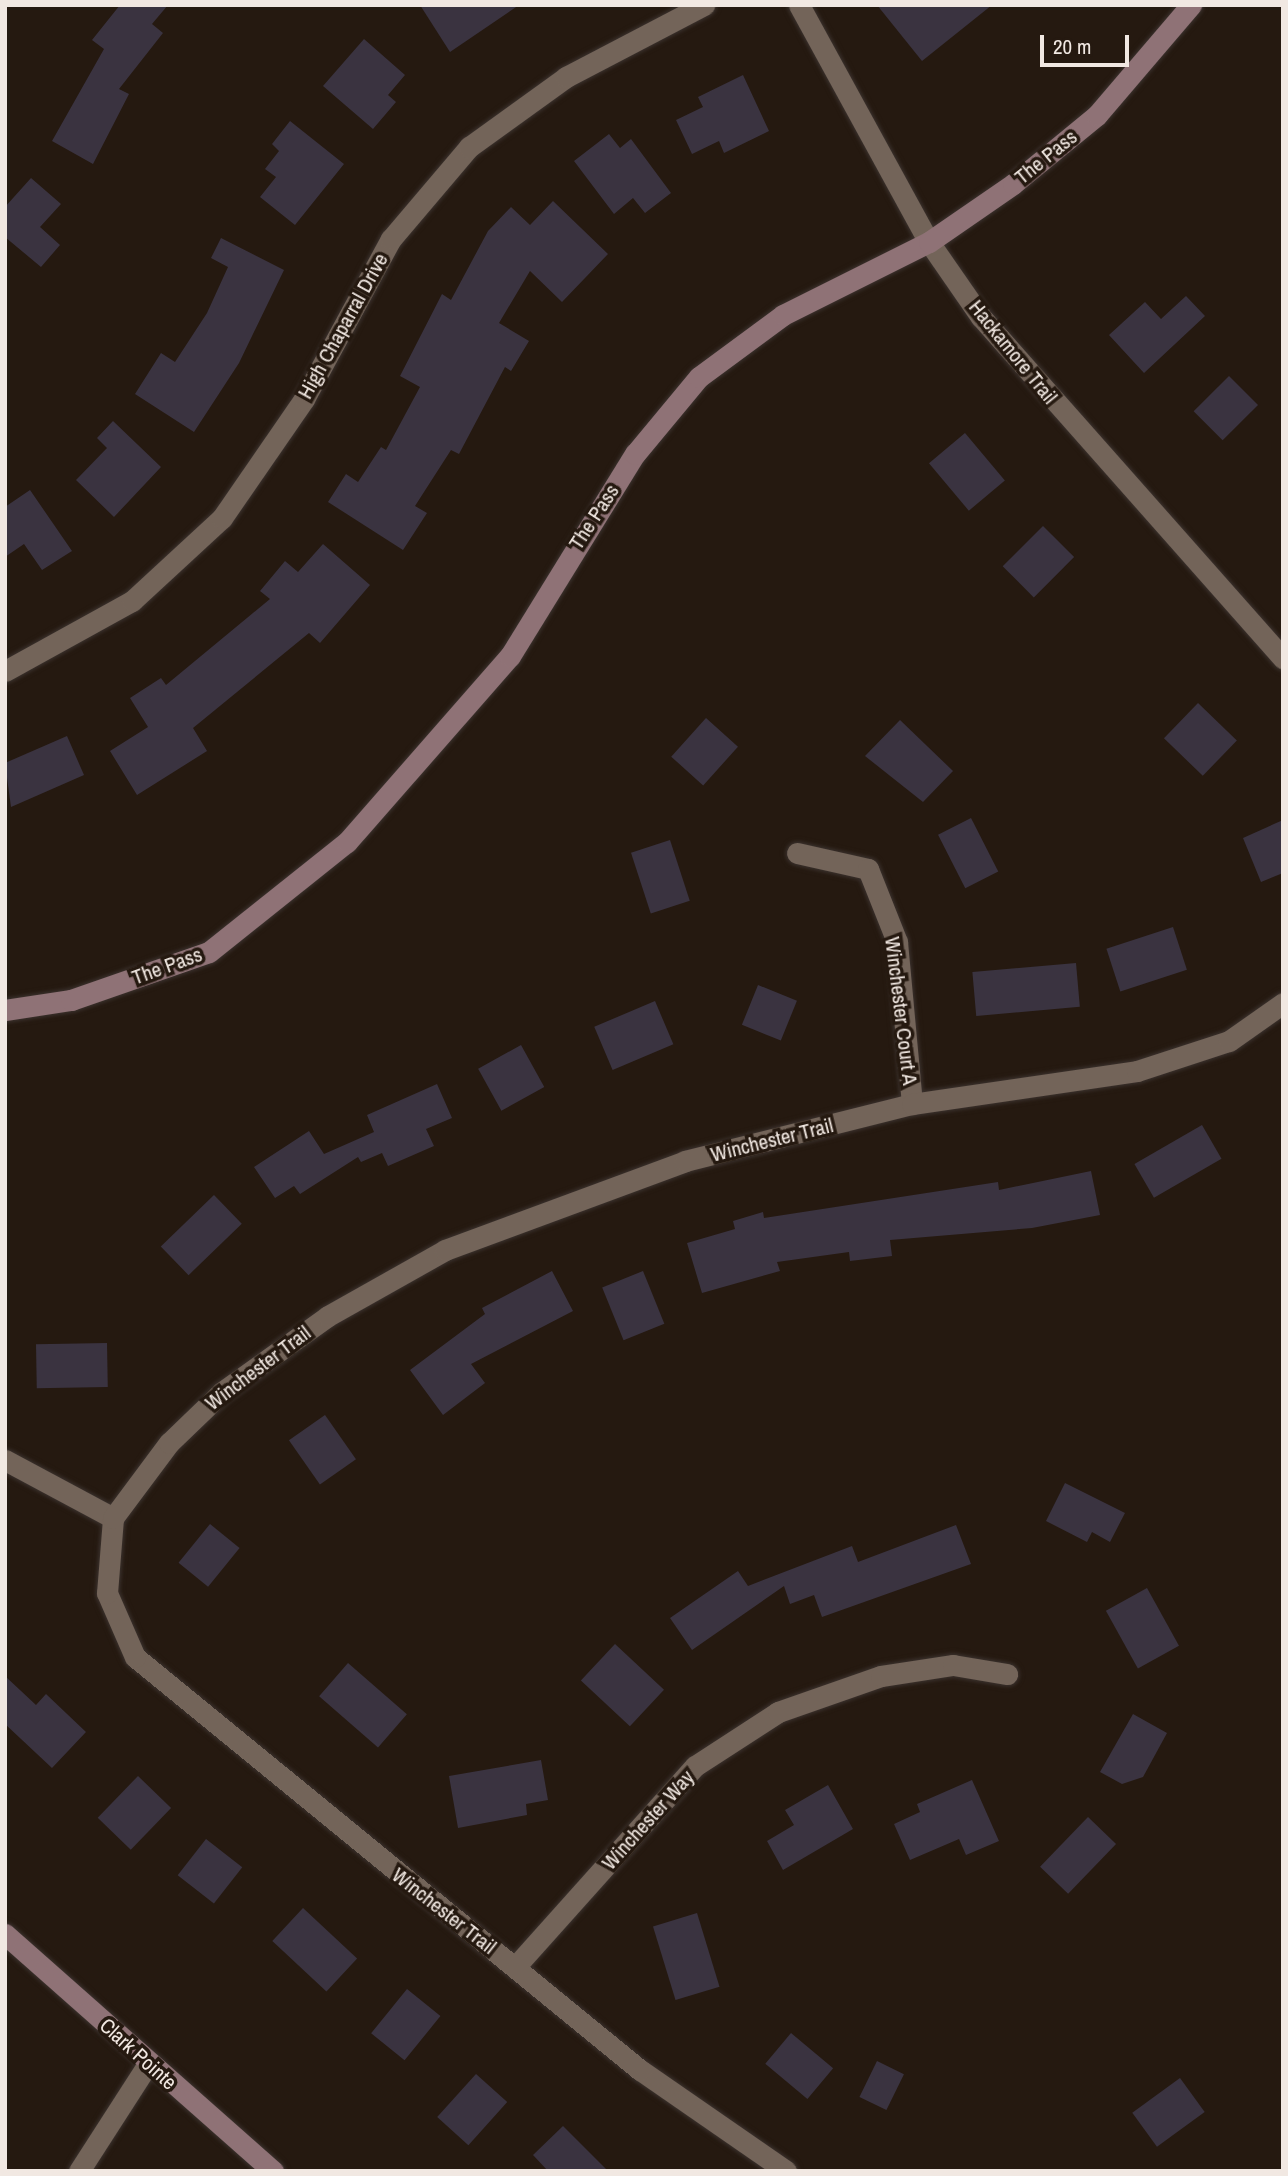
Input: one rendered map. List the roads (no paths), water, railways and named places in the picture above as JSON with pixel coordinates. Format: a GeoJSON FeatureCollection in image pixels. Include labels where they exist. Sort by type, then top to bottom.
{"type":"FeatureCollection","features":[{"type":"Feature","properties":{"kind":"street","name":"High Chaparral Drive"},"geometry":{"type":"LineString","coordinates":[[5,671],[132,601],[222,518],[304,399],[391,239],[469,147],[566,77],[704,5]]}},
{"type":"Feature","properties":{"kind":"street","name":"Hackamore Trail"},"geometry":{"type":"LineString","coordinates":[[799,5],[929,242],[1045,393],[1283,658]]}},
{"type":"Feature","properties":{"kind":"street","name":"The Pass"},"geometry":{"type":"LineString","coordinates":[[5,1010],[71,1000],[209,952],[347,842],[510,656],[635,454],[699,377],[783,315],[929,242],[1097,115],[1191,5]]}},
{"type":"Feature","properties":{"kind":"street","name":"Winchester Court A"},"geometry":{"type":"LineString","coordinates":[[797,853],[868,869],[897,942],[912,1104]]}},
{"type":"Feature","properties":{"kind":"street","name":"Winchester Trail"},"geometry":{"type":"LineString","coordinates":[[786,2171],[640,2070],[516,1966],[365,1850],[135,1657],[107,1593],[113,1518],[169,1443],[222,1392],[328,1316],[444,1250],[685,1161],[912,1104],[1138,1071],[1230,1041],[1283,1003]]}},
{"type":"Feature","properties":{"kind":"street"},"geometry":{"type":"LineString","coordinates":[[5,1460],[113,1518]]}},
{"type":"Feature","properties":{"kind":"street","name":"Winchester Way"},"geometry":{"type":"LineString","coordinates":[[516,1966],[695,1766],[778,1712],[881,1676],[953,1665],[1007,1674]]}},
{"type":"Feature","properties":{"kind":"street","name":"Clark Pointe"},"geometry":{"type":"LineString","coordinates":[[5,1934],[148,2064],[273,2171]]}},
{"type":"Feature","properties":{"kind":"street"},"geometry":{"type":"LineString","coordinates":[[79,2171],[148,2064]]}}]}
